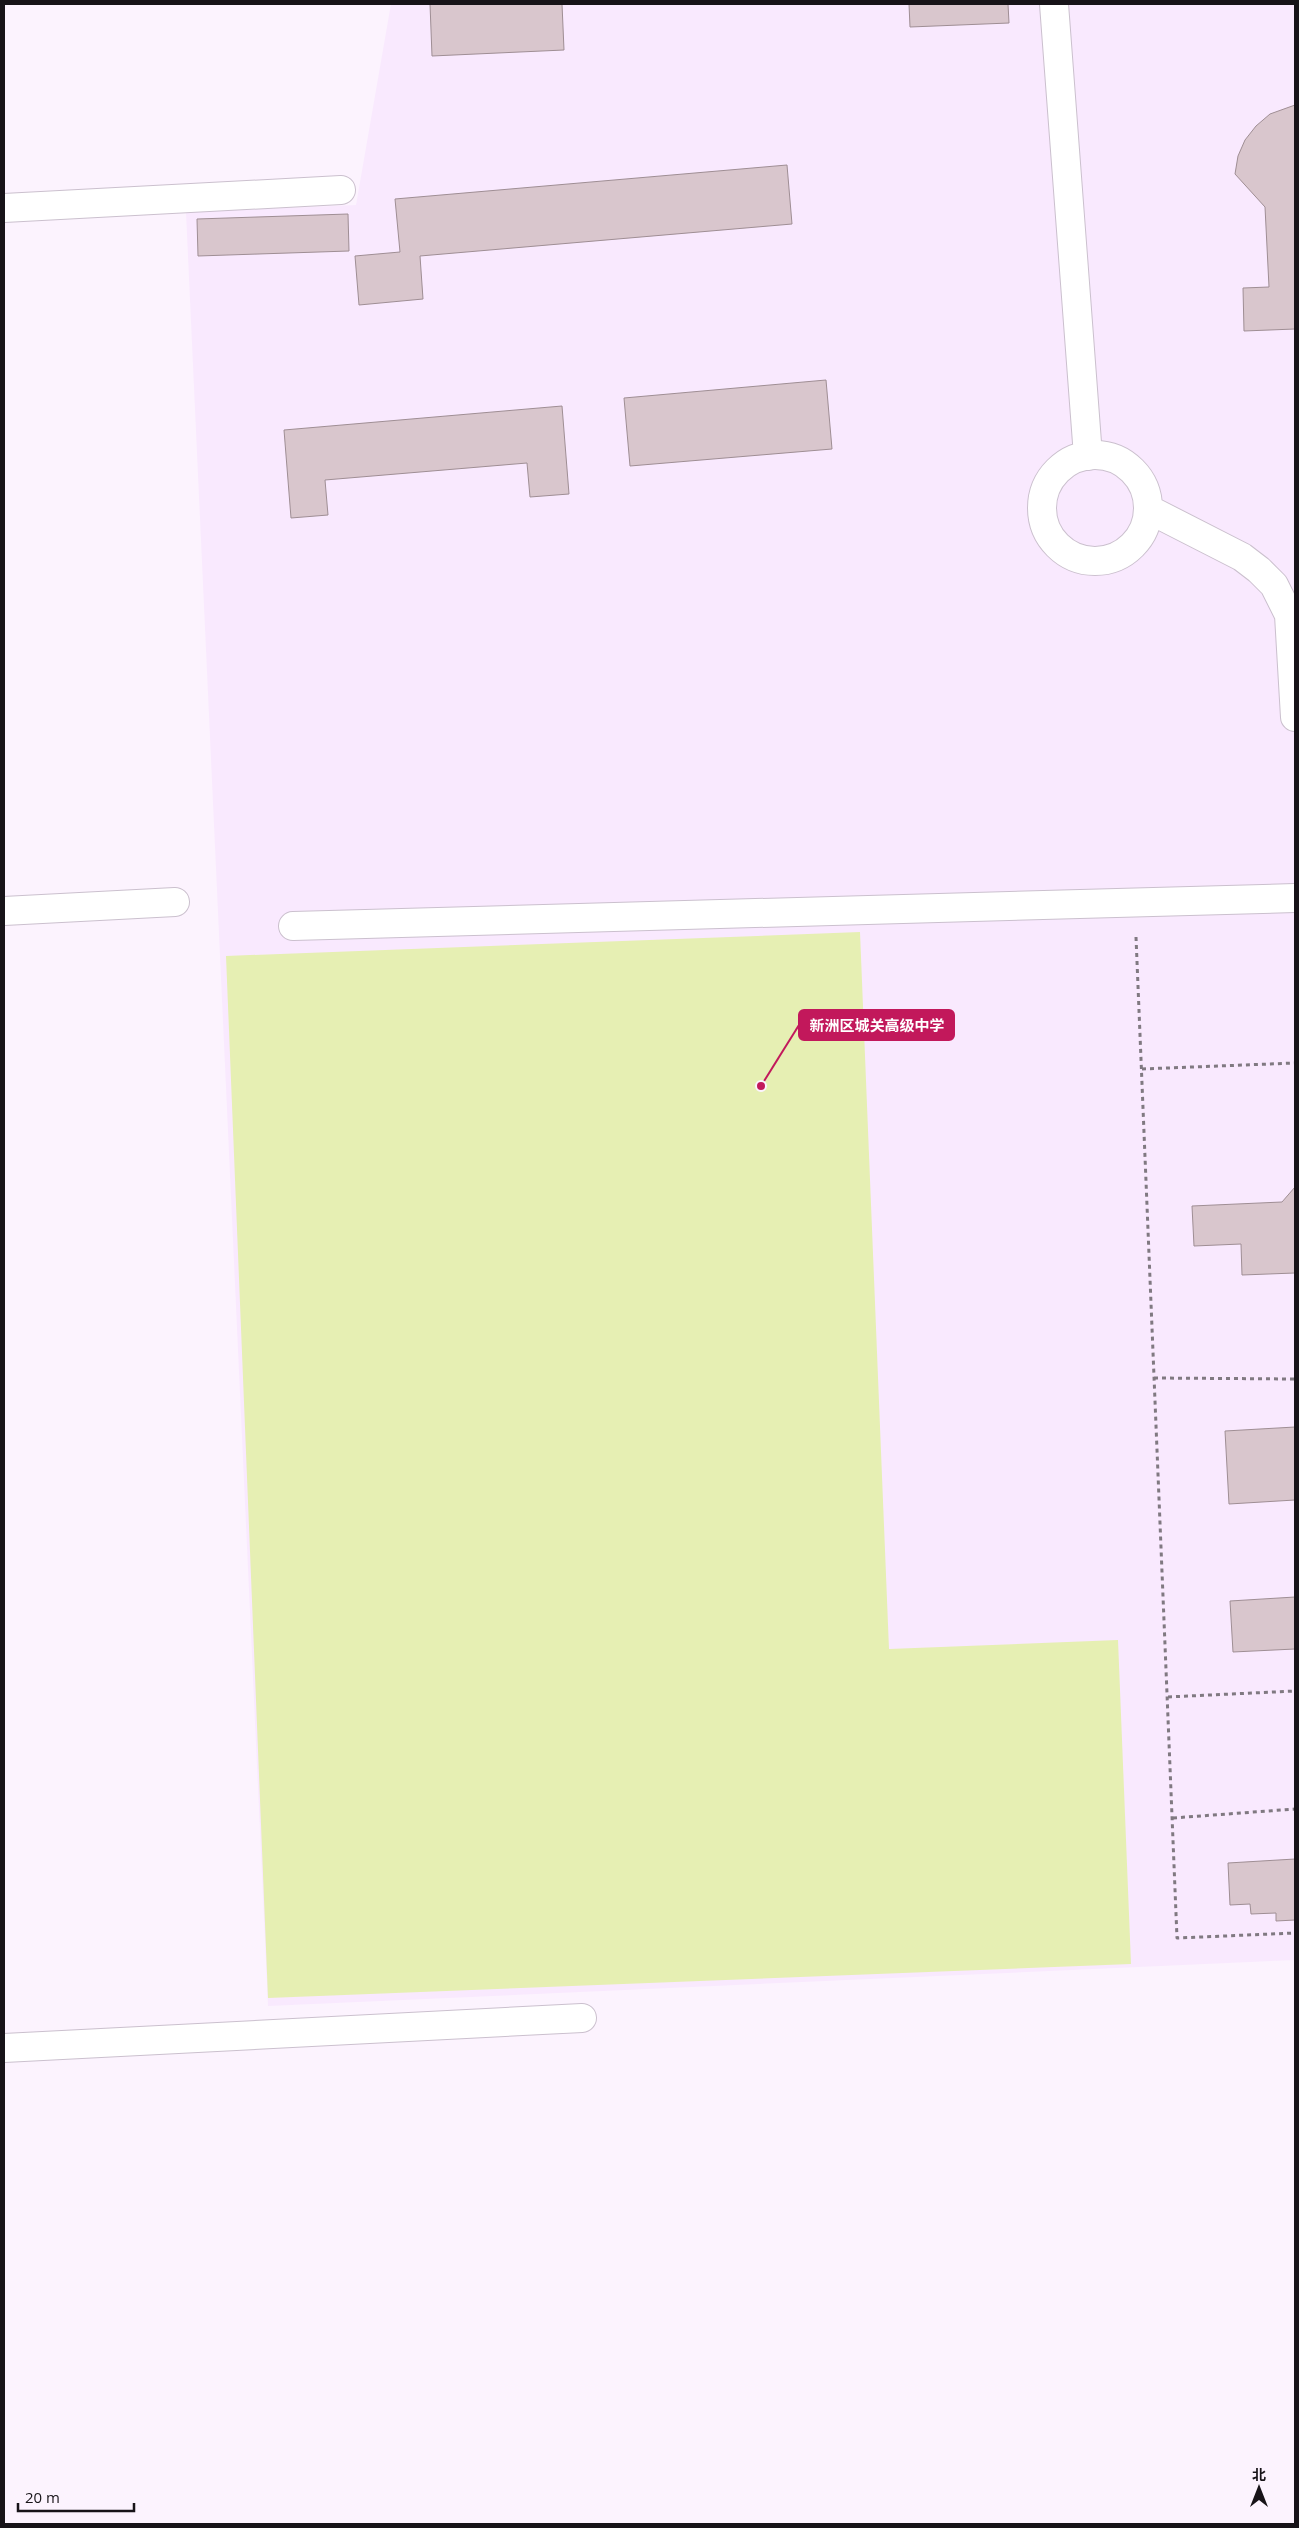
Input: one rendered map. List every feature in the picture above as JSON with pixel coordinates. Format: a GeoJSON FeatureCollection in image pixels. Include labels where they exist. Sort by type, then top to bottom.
{"type":"FeatureCollection","features":[{"type":"Feature","properties":{"kind":"lane"},"geometry":{"type":"LineString","coordinates":[[1054,4],[1088,456]]}},
{"type":"Feature","properties":{"kind":"lane"},"geometry":{"type":"LineString","coordinates":[[4,208],[341,190]]}},
{"type":"Feature","properties":{"kind":"lane"},"geometry":{"type":"LineString","coordinates":[[1088,456],[1114,459],[1128,466],[1139,478],[1146,492],[1148,509],[1146,526],[1137,541],[1125,553],[1109,560],[1092,562],[1076,558],[1060,549],[1050,536],[1043,520],[1042,504],[1046,488],[1055,474],[1067,463],[1088,456]]}},
{"type":"Feature","properties":{"kind":"lane"},"geometry":{"type":"LineString","coordinates":[[1148,509],[1242,557],[1274,585],[1289,615],[1295,717]]}},
{"type":"Feature","properties":{"kind":"lane"},"geometry":{"type":"LineString","coordinates":[[293,926],[1295,898]]}},
{"type":"Feature","properties":{"kind":"lane"},"geometry":{"type":"LineString","coordinates":[[4,911],[175,902]]}},
{"type":"Feature","properties":{"kind":"lane"},"geometry":{"type":"LineString","coordinates":[[4,2048],[582,2018]]}},
{"type":"Feature","properties":{"kind":"path"},"geometry":{"type":"LineString","coordinates":[[1135,902],[1177,1938],[1295,1933]]}},
{"type":"Feature","properties":{"kind":"path"},"geometry":{"type":"LineString","coordinates":[[1142,1069],[1295,1063]]}},
{"type":"Feature","properties":{"kind":"path"},"geometry":{"type":"LineString","coordinates":[[1154,1378],[1295,1379]]}},
{"type":"Feature","properties":{"kind":"path"},"geometry":{"type":"LineString","coordinates":[[1168,1697],[1295,1691]]}},
{"type":"Feature","properties":{"kind":"path"},"geometry":{"type":"LineString","coordinates":[[1173,1818],[1295,1809]]}},
{"type":"Feature","properties":{"kind":"shaded area"},"geometry":{"type":"Polygon","coordinates":[[[391,4],[1295,4],[1295,1960],[268,2006],[186,212],[356,205],[391,4]]]}},
{"type":"Feature","properties":{"kind":"green space"},"geometry":{"type":"Polygon","coordinates":[[[860,932],[889,1649],[1118,1640],[1131,1964],[268,1998],[226,956],[860,932]]]}},
{"type":"Feature","properties":{"kind":"building"},"geometry":{"type":"Polygon","coordinates":[[[430,4],[562,4],[564,50],[432,56],[430,4]]]}},
{"type":"Feature","properties":{"kind":"building"},"geometry":{"type":"Polygon","coordinates":[[[909,4],[1008,4],[1009,23],[910,27],[909,4]]]}},
{"type":"Feature","properties":{"kind":"building"},"geometry":{"type":"Polygon","coordinates":[[[1295,105],[1295,329],[1244,331],[1243,288],[1269,287],[1265,207],[1235,174],[1238,156],[1245,140],[1256,126],[1270,114],[1295,105]]]}},
{"type":"Feature","properties":{"kind":"building"},"geometry":{"type":"Polygon","coordinates":[[[787,165],[792,224],[420,256],[423,299],[359,305],[355,256],[400,252],[395,199],[787,165]]]}},
{"type":"Feature","properties":{"kind":"building"},"geometry":{"type":"Polygon","coordinates":[[[348,214],[349,251],[198,256],[197,219],[348,214]]]}},
{"type":"Feature","properties":{"kind":"building"},"geometry":{"type":"Polygon","coordinates":[[[826,380],[832,449],[630,466],[624,398],[826,380]]]}},
{"type":"Feature","properties":{"kind":"building"},"geometry":{"type":"Polygon","coordinates":[[[562,406],[569,494],[530,497],[527,463],[325,480],[328,515],[291,518],[284,430],[562,406]]]}},
{"type":"Feature","properties":{"kind":"building"},"geometry":{"type":"Polygon","coordinates":[[[1295,1187],[1295,1273],[1242,1275],[1241,1244],[1194,1246],[1192,1206],[1282,1202],[1295,1187]]]}},
{"type":"Feature","properties":{"kind":"building"},"geometry":{"type":"Polygon","coordinates":[[[1295,1427],[1295,1500],[1229,1504],[1225,1431],[1295,1427]]]}},
{"type":"Feature","properties":{"kind":"building"},"geometry":{"type":"Polygon","coordinates":[[[1295,1597],[1295,1649],[1233,1652],[1230,1601],[1295,1597]]]}},
{"type":"Feature","properties":{"kind":"building"},"geometry":{"type":"Polygon","coordinates":[[[1295,1859],[1295,1920],[1276,1921],[1276,1913],[1251,1914],[1250,1904],[1230,1905],[1228,1863],[1295,1859]]]}},
{"type":"Feature","properties":{"kind":"place","name":"新洲区城关高级中学"},"geometry":{"type":"Point","coordinates":[761,1086]}}]}
